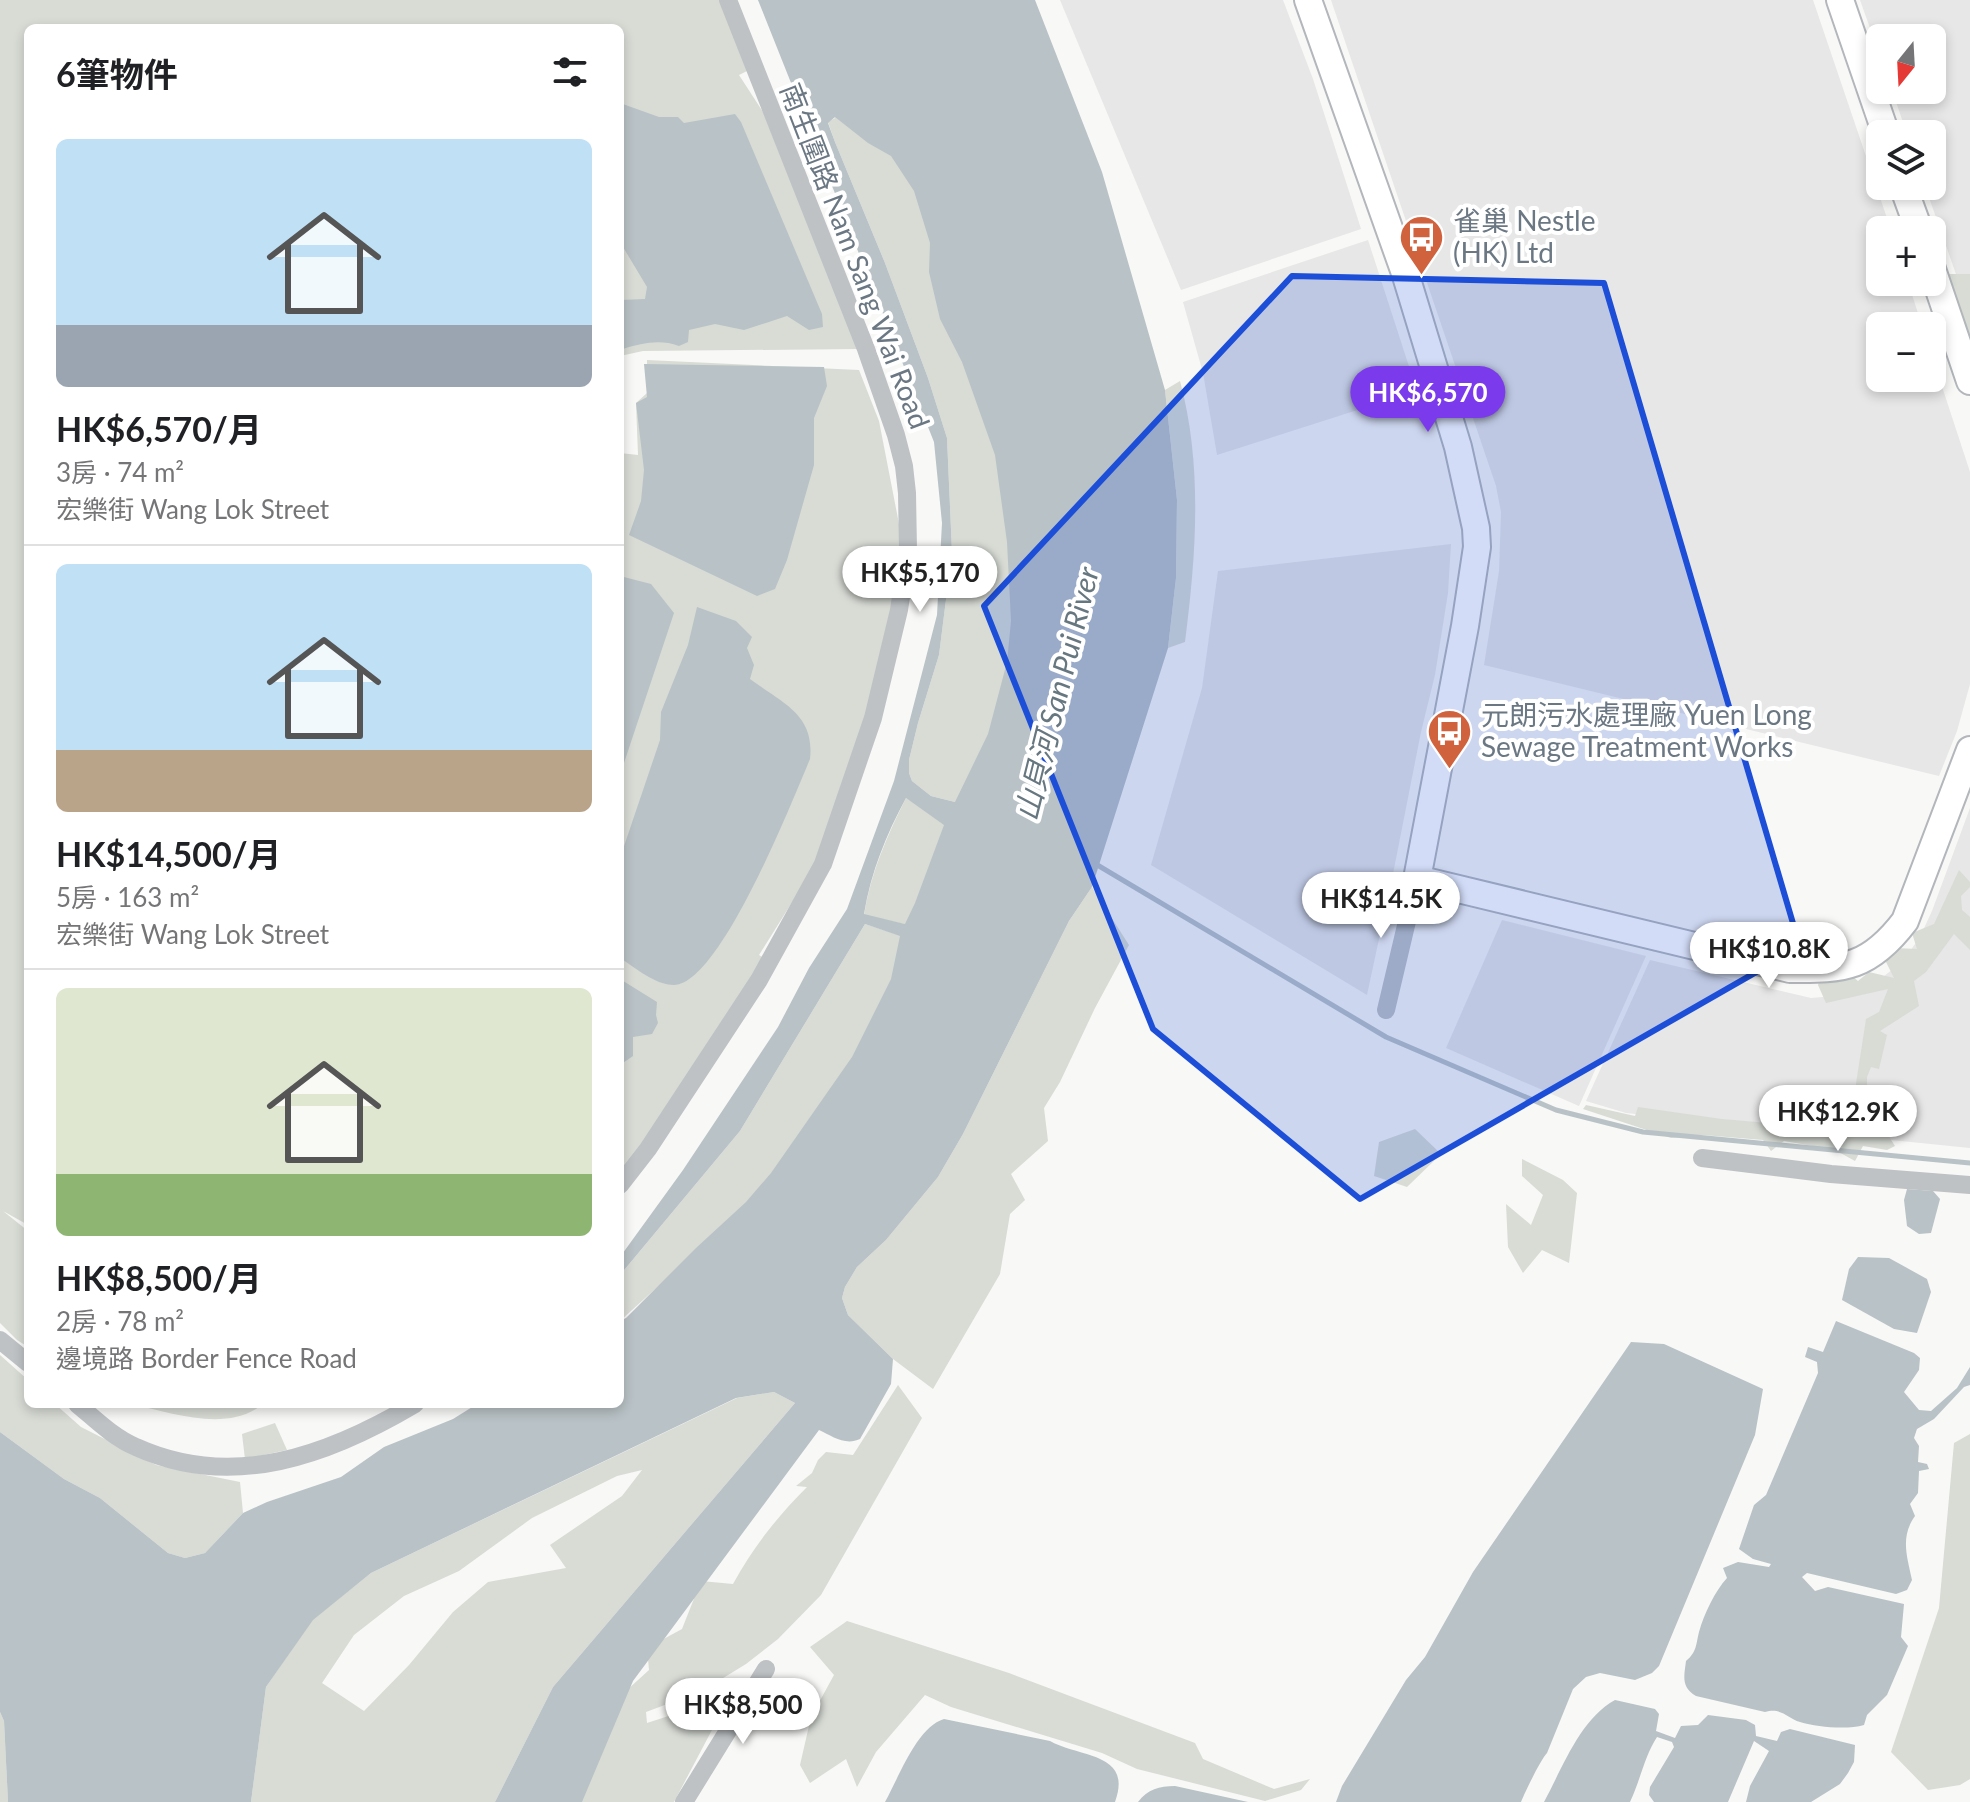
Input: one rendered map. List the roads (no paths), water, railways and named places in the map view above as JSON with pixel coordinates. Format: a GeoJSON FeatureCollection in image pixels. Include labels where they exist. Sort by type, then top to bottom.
{"type":"FeatureCollection","features":[{"type":"Feature","properties":{"kind":"street","name":"南生圍路 Nam Sang Wai Road"},"geometry":{"type":"LineString","coordinates":[[624,1180],[648,1149],[759,980],[823,864],[873,718],[899,610],[908,550],[910,524],[906,480],[896,435],[866,349],[728,0]]}},
{"type":"Feature","properties":{"kind":"street"},"geometry":{"type":"LineString","coordinates":[[1308,0],[1406,276],[1458,447],[1476,528],[1477,547],[1465,626],[1417,879],[1386,1010]]}},
{"type":"Feature","properties":{"kind":"street"},"geometry":{"type":"LineString","coordinates":[[1840,0],[1881,120]]}},
{"type":"Feature","properties":{"kind":"street"},"geometry":{"type":"LineString","coordinates":[[1941,296],[1970,381]]}},
{"type":"Feature","properties":{"kind":"street"},"geometry":{"type":"LineString","coordinates":[[1417,879],[1790,969],[1845,968],[1889,943],[1905,921],[1970,750]]}},
{"type":"Feature","properties":{"kind":"street"},"geometry":{"type":"LineString","coordinates":[[1702,1158],[1831,1174],[1970,1185]]}},
{"type":"Feature","properties":{"kind":"street"},"geometry":{"type":"LineString","coordinates":[[0,1340],[24,1360]]}},
{"type":"Feature","properties":{"kind":"street"},"geometry":{"type":"LineString","coordinates":[[82,1408],[133,1447],[201,1468],[271,1464],[297,1457],[408,1408]]}},
{"type":"Feature","properties":{"kind":"street"},"geometry":{"type":"LineString","coordinates":[[684,1802],[766,1669]]}},
{"type":"Feature","properties":{"kind":"water","name":"山貝河 San Pui River"},"geometry":{"type":"Polygon","coordinates":[[[758,0],[1035,0],[1102,172],[1165,390],[1177,500],[1176,578],[1168,648],[1092,887],[1069,921],[963,1134],[938,1177],[886,1240],[857,1267],[845,1287],[842,1298],[848,1315],[893,1359],[891,1384],[860,1439],[844,1441],[819,1430],[633,1681],[582,1802],[495,1802],[553,1687],[795,1403],[774,1392],[736,1398],[371,1573],[313,1620],[266,1687],[251,1802],[8,1802],[4,1721],[0,1712],[0,1432],[64,1479],[100,1498],[168,1553],[185,1558],[205,1553],[243,1513],[341,1477],[384,1447],[453,1419],[471,1408],[624,1408],[624,1319],[746,1202],[771,1173],[852,1057],[891,979],[900,936],[865,924],[740,1131],[624,1270],[624,1251],[683,1170],[778,1027],[809,968],[847,909],[894,781],[937,615],[942,523],[934,442],[758,0]],[[835,117],[828,123],[885,263],[947,438],[952,552],[939,655],[918,723],[909,773],[912,781],[931,796],[955,802],[988,734],[1007,662],[1011,621],[1007,542],[995,455],[962,362],[940,319],[929,272],[930,243],[914,191],[891,156],[868,143],[835,117]],[[906,798],[880,854],[864,914],[905,924],[944,825],[906,798]]]}},
{"type":"Feature","properties":{"kind":"water"},"geometry":{"type":"Polygon","coordinates":[[[624,104],[659,117],[678,117],[684,123],[735,114],[822,314],[823,327],[809,330],[787,316],[744,330],[715,324],[689,330],[688,342],[679,346],[651,343],[624,349],[624,300],[645,299],[647,287],[624,249],[624,104]]]}},
{"type":"Feature","properties":{"kind":"water"},"geometry":{"type":"Polygon","coordinates":[[[644,364],[824,367],[827,386],[814,418],[814,465],[787,560],[775,589],[757,596],[629,535],[641,501],[644,470],[636,403],[647,397],[644,364]]]}},
{"type":"Feature","properties":{"kind":"water"},"geometry":{"type":"Polygon","coordinates":[[[624,577],[651,584],[674,613],[624,763],[624,577]]]}},
{"type":"Feature","properties":{"kind":"water"},"geometry":{"type":"Polygon","coordinates":[[[697,607],[736,621],[752,637],[747,648],[754,665],[750,679],[802,720],[810,744],[810,759],[772,848],[733,924],[692,977],[674,985],[653,979],[624,961],[624,846],[660,740],[661,712],[688,645],[697,607]]]}},
{"type":"Feature","properties":{"kind":"water"},"geometry":{"type":"Polygon","coordinates":[[[624,981],[657,1002],[658,1023],[652,1034],[633,1037],[633,1056],[624,1062],[624,981]]]}},
{"type":"Feature","properties":{"kind":"water"},"geometry":{"type":"Polygon","coordinates":[[[1907,1189],[1933,1191],[1940,1199],[1931,1233],[1919,1234],[1907,1226],[1904,1200],[1907,1189]]]}},
{"type":"Feature","properties":{"kind":"water"},"geometry":{"type":"Polygon","coordinates":[[[1858,1257],[1889,1258],[1927,1279],[1931,1292],[1917,1333],[1894,1329],[1842,1300],[1849,1269],[1858,1257]]]}},
{"type":"Feature","properties":{"kind":"water"},"geometry":{"type":"Polygon","coordinates":[[[1836,1321],[1920,1358],[1919,1370],[1904,1392],[1919,1410],[1931,1411],[1957,1388],[1970,1367],[1970,1385],[1964,1387],[1934,1419],[1917,1429],[1914,1438],[1919,1446],[1918,1462],[1927,1464],[1929,1469],[1919,1471],[1918,1493],[1910,1504],[1915,1516],[1906,1539],[1912,1580],[1907,1590],[1896,1594],[1807,1573],[1802,1577],[1815,1591],[1828,1587],[1904,1604],[1901,1637],[1908,1646],[1887,1695],[1867,1715],[1864,1725],[1841,1728],[1807,1724],[1780,1712],[1765,1712],[1696,1696],[1688,1689],[1684,1677],[1686,1661],[1694,1651],[1707,1610],[1727,1578],[1723,1568],[1738,1562],[1769,1567],[1771,1564],[1753,1559],[1739,1549],[1754,1505],[1766,1495],[1818,1373],[1817,1362],[1805,1357],[1808,1347],[1823,1352],[1836,1321]]]}},
{"type":"Feature","properties":{"kind":"water"},"geometry":{"type":"Polygon","coordinates":[[[1631,1342],[1664,1344],[1763,1389],[1755,1435],[1659,1666],[1652,1673],[1635,1680],[1600,1673],[1586,1677],[1573,1689],[1547,1753],[1521,1802],[1336,1802],[1342,1786],[1406,1680],[1425,1657],[1473,1572],[1631,1342]]]}},
{"type":"Feature","properties":{"kind":"water"},"geometry":{"type":"Polygon","coordinates":[[[1615,1700],[1655,1709],[1659,1714],[1656,1731],[1675,1738],[1681,1726],[1698,1725],[1708,1715],[1746,1720],[1755,1725],[1756,1736],[1777,1741],[1781,1732],[1790,1729],[1855,1745],[1854,1762],[1840,1784],[1811,1802],[1746,1802],[1750,1786],[1769,1751],[1754,1741],[1728,1802],[1654,1802],[1649,1795],[1650,1787],[1674,1747],[1672,1742],[1657,1737],[1630,1802],[1544,1802],[1582,1732],[1603,1708],[1615,1700]]]}},
{"type":"Feature","properties":{"kind":"water"},"geometry":{"type":"Polygon","coordinates":[[[944,1719],[1050,1741],[1100,1759],[1117,1774],[1119,1786],[1115,1802],[885,1802],[917,1742],[934,1724],[944,1719]]]}},
{"type":"Feature","properties":{"kind":"water"},"geometry":{"type":"Polygon","coordinates":[[[1175,1786],[1248,1802],[1138,1802],[1154,1789],[1175,1786]]]}},
{"type":"Feature","properties":{"kind":"waterway"},"geometry":{"type":"LineString","coordinates":[[1094,863],[1386,1037],[1556,1110],[1643,1132],[1970,1163]]}},
{"type":"Feature","properties":{"kind":"place","name":"雀巢 Nestle (HK) Ltd"},"geometry":{"type":"Point","coordinates":[1422,276]}},
{"type":"Feature","properties":{"kind":"place","name":"元朗污水處理廠 Yuen Long Sewage Treatment Works"},"geometry":{"type":"Point","coordinates":[1450,770]}}]}
